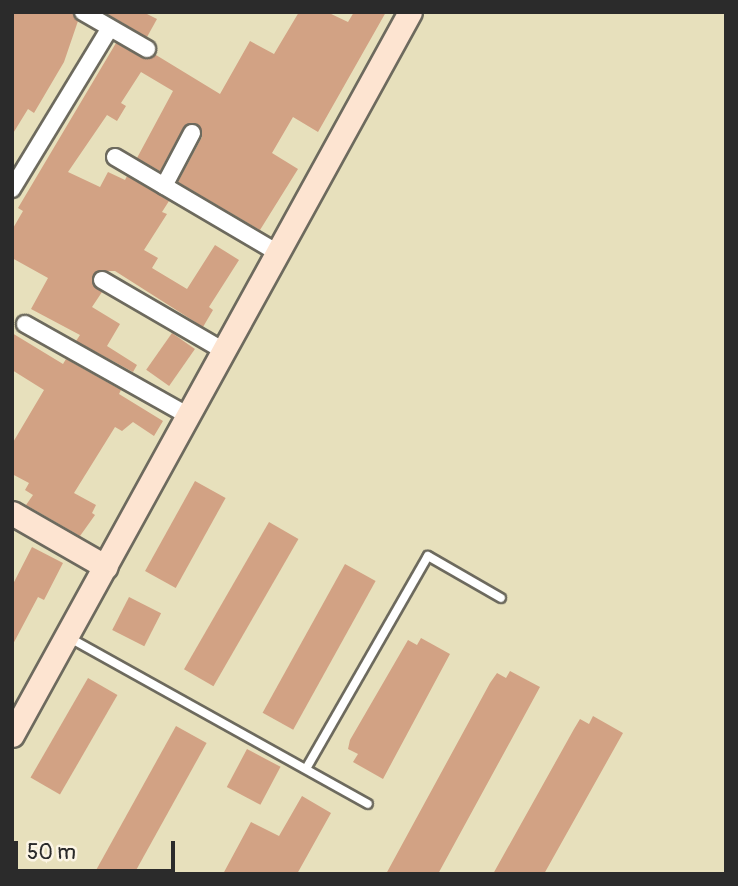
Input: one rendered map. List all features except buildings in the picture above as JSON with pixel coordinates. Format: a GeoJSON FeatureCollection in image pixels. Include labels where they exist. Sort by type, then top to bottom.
{"type":"FeatureCollection","features":[{"type":"Feature","properties":{"kind":"street"},"geometry":{"type":"LineString","coordinates":[[83,12],[147,49]]}},
{"type":"Feature","properties":{"kind":"street"},"geometry":{"type":"LineString","coordinates":[[12,735],[410,12]]}},
{"type":"Feature","properties":{"kind":"street"},"geometry":{"type":"LineString","coordinates":[[12,189],[110,28]]}},
{"type":"Feature","properties":{"kind":"street"},"geometry":{"type":"LineString","coordinates":[[164,186],[192,134]]}},
{"type":"Feature","properties":{"kind":"street"},"geometry":{"type":"LineString","coordinates":[[115,157],[278,253]]}},
{"type":"Feature","properties":{"kind":"street"},"geometry":{"type":"LineString","coordinates":[[102,280],[224,351]]}},
{"type":"Feature","properties":{"kind":"street"},"geometry":{"type":"LineString","coordinates":[[25,324],[189,416]]}},
{"type":"Feature","properties":{"kind":"street"},"geometry":{"type":"LineString","coordinates":[[12,513],[106,567]]}},
{"type":"Feature","properties":{"kind":"lane"},"geometry":{"type":"LineString","coordinates":[[307,767],[428,556],[501,598]]}},
{"type":"Feature","properties":{"kind":"lane"},"geometry":{"type":"LineString","coordinates":[[67,636],[307,767],[368,804]]}}]}
